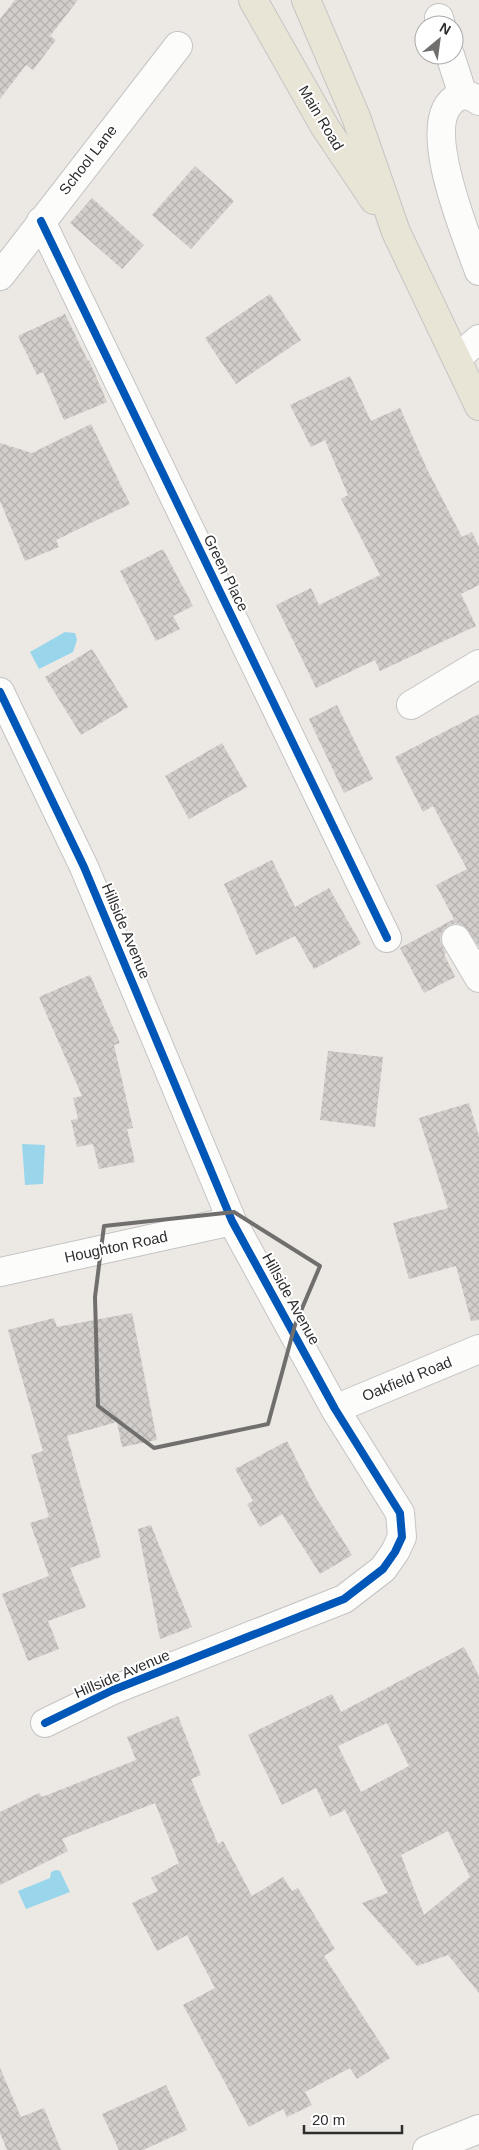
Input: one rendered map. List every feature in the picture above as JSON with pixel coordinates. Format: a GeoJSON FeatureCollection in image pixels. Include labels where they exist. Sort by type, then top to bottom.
{"type":"FeatureCollection","features":[{"type":"Feature","properties":{"kind":"main road","name":"Main Road"},"geometry":{"type":"LineString","coordinates":[[253,0],[325,127],[396,232]]}},
{"type":"Feature","properties":{"kind":"main road","name":"Main Road"},"geometry":{"type":"LineString","coordinates":[[306,0],[356,117],[396,232],[479,406]]}},
{"type":"Feature","properties":{"kind":"street","name":"School Lane"},"geometry":{"type":"LineString","coordinates":[[0,276],[178,46]]}},
{"type":"Feature","properties":{"kind":"street"},"geometry":{"type":"LineString","coordinates":[[455,65],[471,98],[452,100],[447,109],[442,129],[444,167],[479,271]]}},
{"type":"Feature","properties":{"kind":"street","name":"Green Place"},"geometry":{"type":"LineString","coordinates":[[41,221],[387,938]]}},
{"type":"Feature","properties":{"kind":"street"},"geometry":{"type":"LineString","coordinates":[[457,358],[479,339]]}},
{"type":"Feature","properties":{"kind":"street"},"geometry":{"type":"LineString","coordinates":[[411,705],[479,664]]}},
{"type":"Feature","properties":{"kind":"street","name":"Hillside Avenue"},"geometry":{"type":"LineString","coordinates":[[0,692],[84,868],[232,1221],[335,1408],[400,1513],[402,1537],[395,1552],[383,1569],[344,1599],[113,1690],[46,1723]]}},
{"type":"Feature","properties":{"kind":"street"},"geometry":{"type":"LineString","coordinates":[[456,939],[479,978]]}},
{"type":"Feature","properties":{"kind":"street","name":"Houghton Road"},"geometry":{"type":"LineString","coordinates":[[0,1272],[232,1221]]}},
{"type":"Feature","properties":{"kind":"street","name":"Oakfield Road"},"geometry":{"type":"LineString","coordinates":[[335,1408],[479,1349]]}},
{"type":"Feature","properties":{"kind":"street"},"geometry":{"type":"LineString","coordinates":[[426,2150],[479,2129]]}},
{"type":"Feature","properties":{"kind":"highlighted area"},"geometry":{"type":"Polygon","coordinates":[[[234,1212],[320,1266],[295,1325],[268,1424],[154,1448],[98,1406],[95,1297],[104,1226],[234,1212]]]}},
{"type":"Feature","properties":{"kind":"water"},"geometry":{"type":"Polygon","coordinates":[[[65,632],[75,633],[77,640],[73,652],[39,669],[30,652],[65,632]]]}},
{"type":"Feature","properties":{"kind":"water"},"geometry":{"type":"Polygon","coordinates":[[[22,1144],[45,1145],[43,1184],[25,1185],[22,1144]]]}},
{"type":"Feature","properties":{"kind":"water"},"geometry":{"type":"Polygon","coordinates":[[[60,1871],[70,1892],[26,1909],[18,1891],[50,1878],[51,1872],[60,1871]]]}},
{"type":"Feature","properties":{"kind":"building"},"geometry":{"type":"Polygon","coordinates":[[[15,0],[78,0],[50,36],[56,40],[33,70],[26,65],[0,99],[0,19],[15,0]]]}},
{"type":"Feature","properties":{"kind":"building"},"geometry":{"type":"Polygon","coordinates":[[[195,166],[234,201],[191,249],[152,215],[195,166]]]}},
{"type":"Feature","properties":{"kind":"building"},"geometry":{"type":"Polygon","coordinates":[[[92,198],[144,245],[122,269],[70,223],[92,198]]]}},
{"type":"Feature","properties":{"kind":"building"},"geometry":{"type":"Polygon","coordinates":[[[270,294],[301,340],[236,384],[205,338],[270,294]]]}},
{"type":"Feature","properties":{"kind":"building"},"geometry":{"type":"Polygon","coordinates":[[[65,314],[89,360],[107,402],[64,420],[43,372],[37,375],[18,336],[65,314]]]}},
{"type":"Feature","properties":{"kind":"building"},"geometry":{"type":"Polygon","coordinates":[[[350,376],[371,421],[400,408],[427,469],[462,537],[472,532],[479,547],[479,585],[461,594],[476,626],[380,671],[375,660],[316,688],[276,605],[311,588],[319,605],[380,575],[341,499],[348,495],[325,440],[311,447],[290,405],[350,376]]]}},
{"type":"Feature","properties":{"kind":"building"},"geometry":{"type":"Polygon","coordinates":[[[91,424],[130,504],[56,540],[59,547],[25,561],[0,501],[0,443],[32,453],[91,424]]]}},
{"type":"Feature","properties":{"kind":"building"},"geometry":{"type":"Polygon","coordinates":[[[163,549],[193,606],[173,616],[180,629],[156,641],[120,571],[163,549]]]}},
{"type":"Feature","properties":{"kind":"building"},"geometry":{"type":"Polygon","coordinates":[[[92,649],[128,707],[81,735],[45,677],[92,649]]]}},
{"type":"Feature","properties":{"kind":"building"},"geometry":{"type":"Polygon","coordinates":[[[337,705],[373,779],[344,793],[309,719],[337,705]]]}},
{"type":"Feature","properties":{"kind":"building"},"geometry":{"type":"Polygon","coordinates":[[[479,714],[479,947],[464,926],[456,923],[448,926],[442,932],[440,940],[446,953],[444,954],[455,977],[424,993],[400,948],[454,919],[436,885],[467,869],[433,806],[423,812],[395,757],[479,714]]]}},
{"type":"Feature","properties":{"kind":"building"},"geometry":{"type":"Polygon","coordinates":[[[222,743],[247,787],[189,819],[165,776],[222,743]]]}},
{"type":"Feature","properties":{"kind":"building"},"geometry":{"type":"Polygon","coordinates":[[[272,860],[295,907],[329,888],[361,944],[314,969],[295,936],[256,955],[224,884],[272,860]]]}},
{"type":"Feature","properties":{"kind":"building"},"geometry":{"type":"Polygon","coordinates":[[[90,975],[120,1043],[114,1045],[133,1128],[127,1129],[135,1162],[99,1169],[93,1144],[77,1147],[71,1120],[78,1119],[73,1098],[82,1096],[39,997],[90,975]]]}},
{"type":"Feature","properties":{"kind":"building"},"geometry":{"type":"Polygon","coordinates":[[[328,1051],[383,1057],[375,1127],[320,1120],[328,1051]]]}},
{"type":"Feature","properties":{"kind":"building"},"geometry":{"type":"Polygon","coordinates":[[[469,1103],[479,1136],[479,1320],[471,1321],[456,1266],[409,1279],[393,1223],[448,1208],[419,1118],[469,1103]]]}},
{"type":"Feature","properties":{"kind":"building"},"geometry":{"type":"Polygon","coordinates":[[[132,1313],[157,1440],[122,1447],[117,1422],[67,1436],[101,1557],[70,1568],[86,1607],[48,1621],[59,1649],[28,1661],[2,1594],[49,1576],[30,1523],[49,1517],[31,1455],[43,1451],[8,1330],[54,1318],[57,1327],[132,1313]]]}},
{"type":"Feature","properties":{"kind":"building"},"geometry":{"type":"Polygon","coordinates":[[[287,1441],[315,1496],[352,1555],[320,1574],[282,1514],[260,1527],[247,1504],[253,1501],[235,1469],[287,1441]]]}},
{"type":"Feature","properties":{"kind":"building"},"geometry":{"type":"Polygon","coordinates":[[[151,1525],[192,1627],[160,1639],[138,1529],[151,1525]]]}},
{"type":"Feature","properties":{"kind":"building"},"geometry":{"type":"Polygon","coordinates":[[[464,1647],[479,1676],[479,1993],[448,1955],[417,1966],[362,1903],[388,1893],[345,1810],[330,1817],[316,1788],[282,1805],[248,1735],[332,1694],[341,1712],[464,1647]],[[387,1723],[338,1746],[361,1792],[409,1766],[387,1723]],[[448,1831],[401,1855],[424,1915],[470,1877],[448,1831]]]}},
{"type":"Feature","properties":{"kind":"building"},"geometry":{"type":"Polygon","coordinates":[[[178,1716],[201,1775],[191,1779],[218,1844],[223,1841],[252,1896],[283,1877],[292,1891],[298,1888],[335,1949],[324,1956],[390,2058],[357,2079],[350,2068],[305,2092],[312,2105],[287,2117],[283,2109],[249,2127],[183,2005],[215,1988],[187,1935],[157,1951],[132,1903],[158,1891],[151,1878],[179,1863],[155,1803],[62,1839],[68,1851],[0,1885],[0,1812],[39,1793],[42,1797],[136,1760],[127,1737],[178,1716]]]}},
{"type":"Feature","properties":{"kind":"building"},"geometry":{"type":"Polygon","coordinates":[[[0,2068],[21,2117],[44,2108],[61,2150],[7,2150],[0,2133],[0,2068]]]}},
{"type":"Feature","properties":{"kind":"building"},"geometry":{"type":"Polygon","coordinates":[[[166,2085],[187,2130],[143,2150],[119,2150],[102,2114],[166,2085]]]}},
{"type":"Feature","properties":{"kind":"cycle path"},"geometry":{"type":"LineString","coordinates":[[41,221],[387,938]]}},
{"type":"Feature","properties":{"kind":"cycle path"},"geometry":{"type":"LineString","coordinates":[[0,692],[84,867],[232,1221],[335,1409],[400,1513],[402,1537],[395,1552],[383,1569],[344,1599],[113,1690],[45,1723]]}}]}
